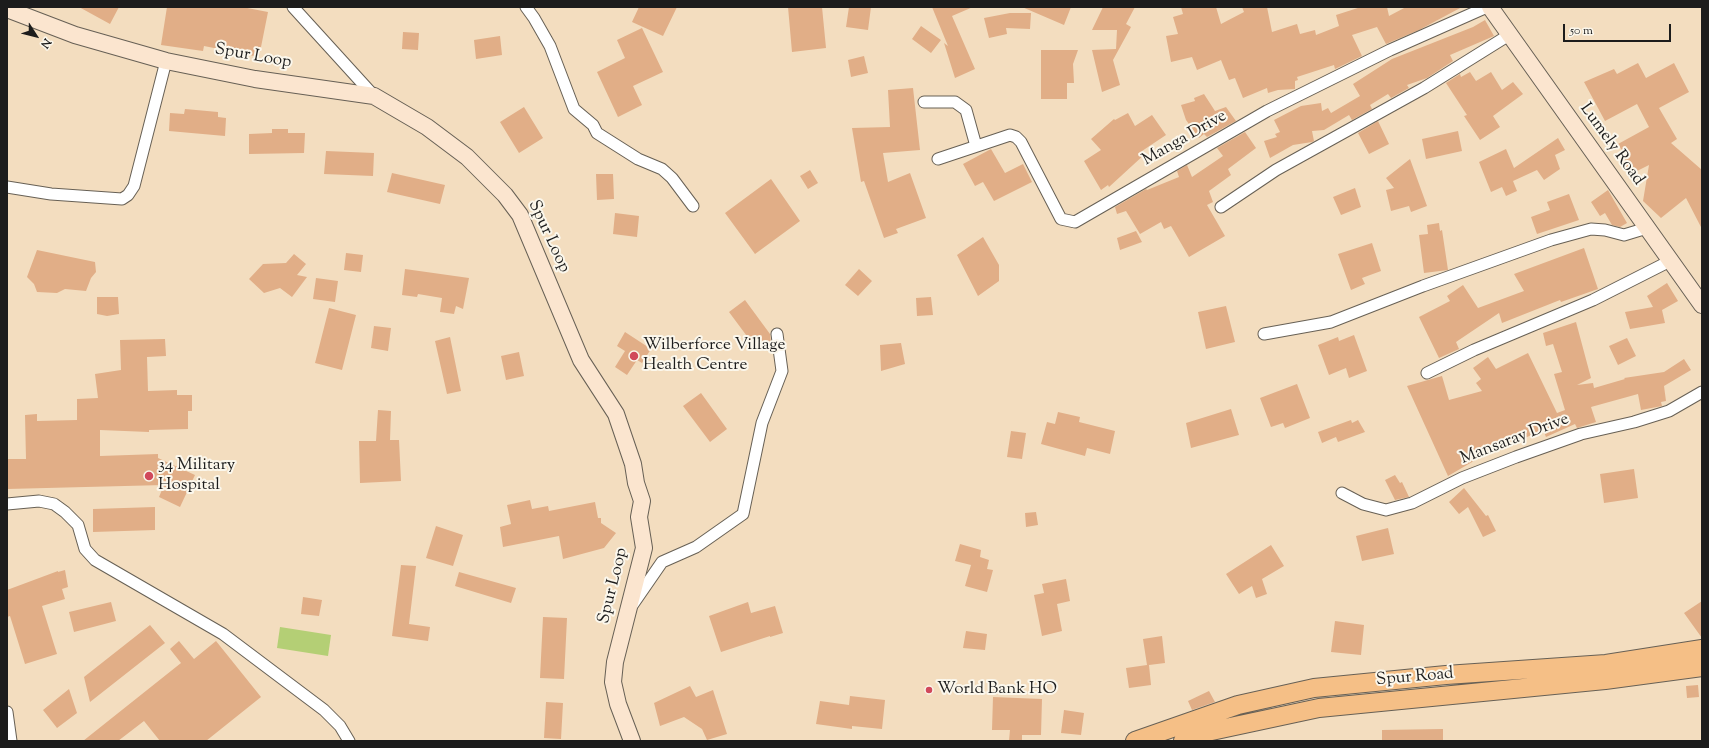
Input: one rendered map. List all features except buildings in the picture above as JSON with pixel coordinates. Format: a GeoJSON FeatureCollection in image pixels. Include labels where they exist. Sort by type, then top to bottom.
{"type":"FeatureCollection","features":[{"type":"Feature","properties":{"kind":"main road","name":"Spur Road"},"geometry":{"type":"LineString","coordinates":[[1182,741],[1207,732],[1319,708],[1606,672],[1702,650]]}},
{"type":"Feature","properties":{"kind":"main road","name":"Spur Road"},"geometry":{"type":"LineString","coordinates":[[1135,741],[1238,705],[1314,688],[1438,676],[1606,672],[1702,667]]}},
{"type":"Feature","properties":{"kind":"street"},"geometry":{"type":"LineString","coordinates":[[293,7],[374,96]]}},
{"type":"Feature","properties":{"kind":"street"},"geometry":{"type":"LineString","coordinates":[[526,7],[550,46],[574,109],[593,125],[597,132],[638,158],[662,169],[676,182],[693,206]]}},
{"type":"Feature","properties":{"kind":"street","name":"Manga Drive"},"geometry":{"type":"LineString","coordinates":[[938,159],[1010,135],[1016,137],[1021,142],[1061,219],[1075,222],[1267,110],[1390,50],[1487,7]]}},
{"type":"Feature","properties":{"kind":"street","name":"Lumely Road"},"geometry":{"type":"LineString","coordinates":[[1490,7],[1509,36],[1702,305]]}},
{"type":"Feature","properties":{"kind":"street","name":"Spur Loop"},"geometry":{"type":"LineString","coordinates":[[7,9],[75,35],[166,61],[255,79],[374,96],[427,127],[467,157],[505,195],[520,215],[582,360],[616,414],[633,464],[636,483],[642,501],[639,517],[644,548],[629,610],[614,662],[613,682],[618,704],[632,741]]}},
{"type":"Feature","properties":{"kind":"street"},"geometry":{"type":"LineString","coordinates":[[1221,207],[1276,170],[1424,88],[1509,36]]}},
{"type":"Feature","properties":{"kind":"street"},"geometry":{"type":"LineString","coordinates":[[7,186],[51,194],[122,199],[128,195],[134,186],[166,61]]}},
{"type":"Feature","properties":{"kind":"street"},"geometry":{"type":"LineString","coordinates":[[924,102],[955,102],[966,110],[976,146]]}},
{"type":"Feature","properties":{"kind":"street"},"geometry":{"type":"LineString","coordinates":[[1264,334],[1331,322],[1423,286],[1551,240],[1591,229],[1605,230],[1624,235],[1647,228]]}},
{"type":"Feature","properties":{"kind":"street"},"geometry":{"type":"LineString","coordinates":[[1427,373],[1474,350],[1593,300],[1670,261]]}},
{"type":"Feature","properties":{"kind":"street"},"geometry":{"type":"LineString","coordinates":[[629,610],[662,562],[696,547],[743,514],[762,423],[782,371],[777,334]]}},
{"type":"Feature","properties":{"kind":"street","name":"Mansaray Drive"},"geometry":{"type":"LineString","coordinates":[[1342,493],[1363,504],[1386,510],[1405,505],[1462,478],[1581,434],[1634,422],[1669,411],[1702,392]]}},
{"type":"Feature","properties":{"kind":"street"},"geometry":{"type":"LineString","coordinates":[[7,504],[39,501],[54,504],[65,512],[78,525],[85,549],[95,560],[223,634],[324,710],[340,726],[349,741]]}},
{"type":"Feature","properties":{"kind":"street"},"geometry":{"type":"LineString","coordinates":[[7,712],[11,741]]}},
{"type":"Feature","properties":{"kind":"green space"},"geometry":{"type":"Polygon","coordinates":[[[280,627],[331,635],[328,656],[277,648],[280,627]]]}},
{"type":"Feature","properties":{"kind":"place","name":"Wilberforce Village Health Centre"},"geometry":{"type":"Point","coordinates":[634,356]}},
{"type":"Feature","properties":{"kind":"place","name":"34 Military Hospital"},"geometry":{"type":"Point","coordinates":[149,476]}},
{"type":"Feature","properties":{"kind":"place","name":"World Bank HO"},"geometry":{"type":"Point","coordinates":[929,690]}}]}
